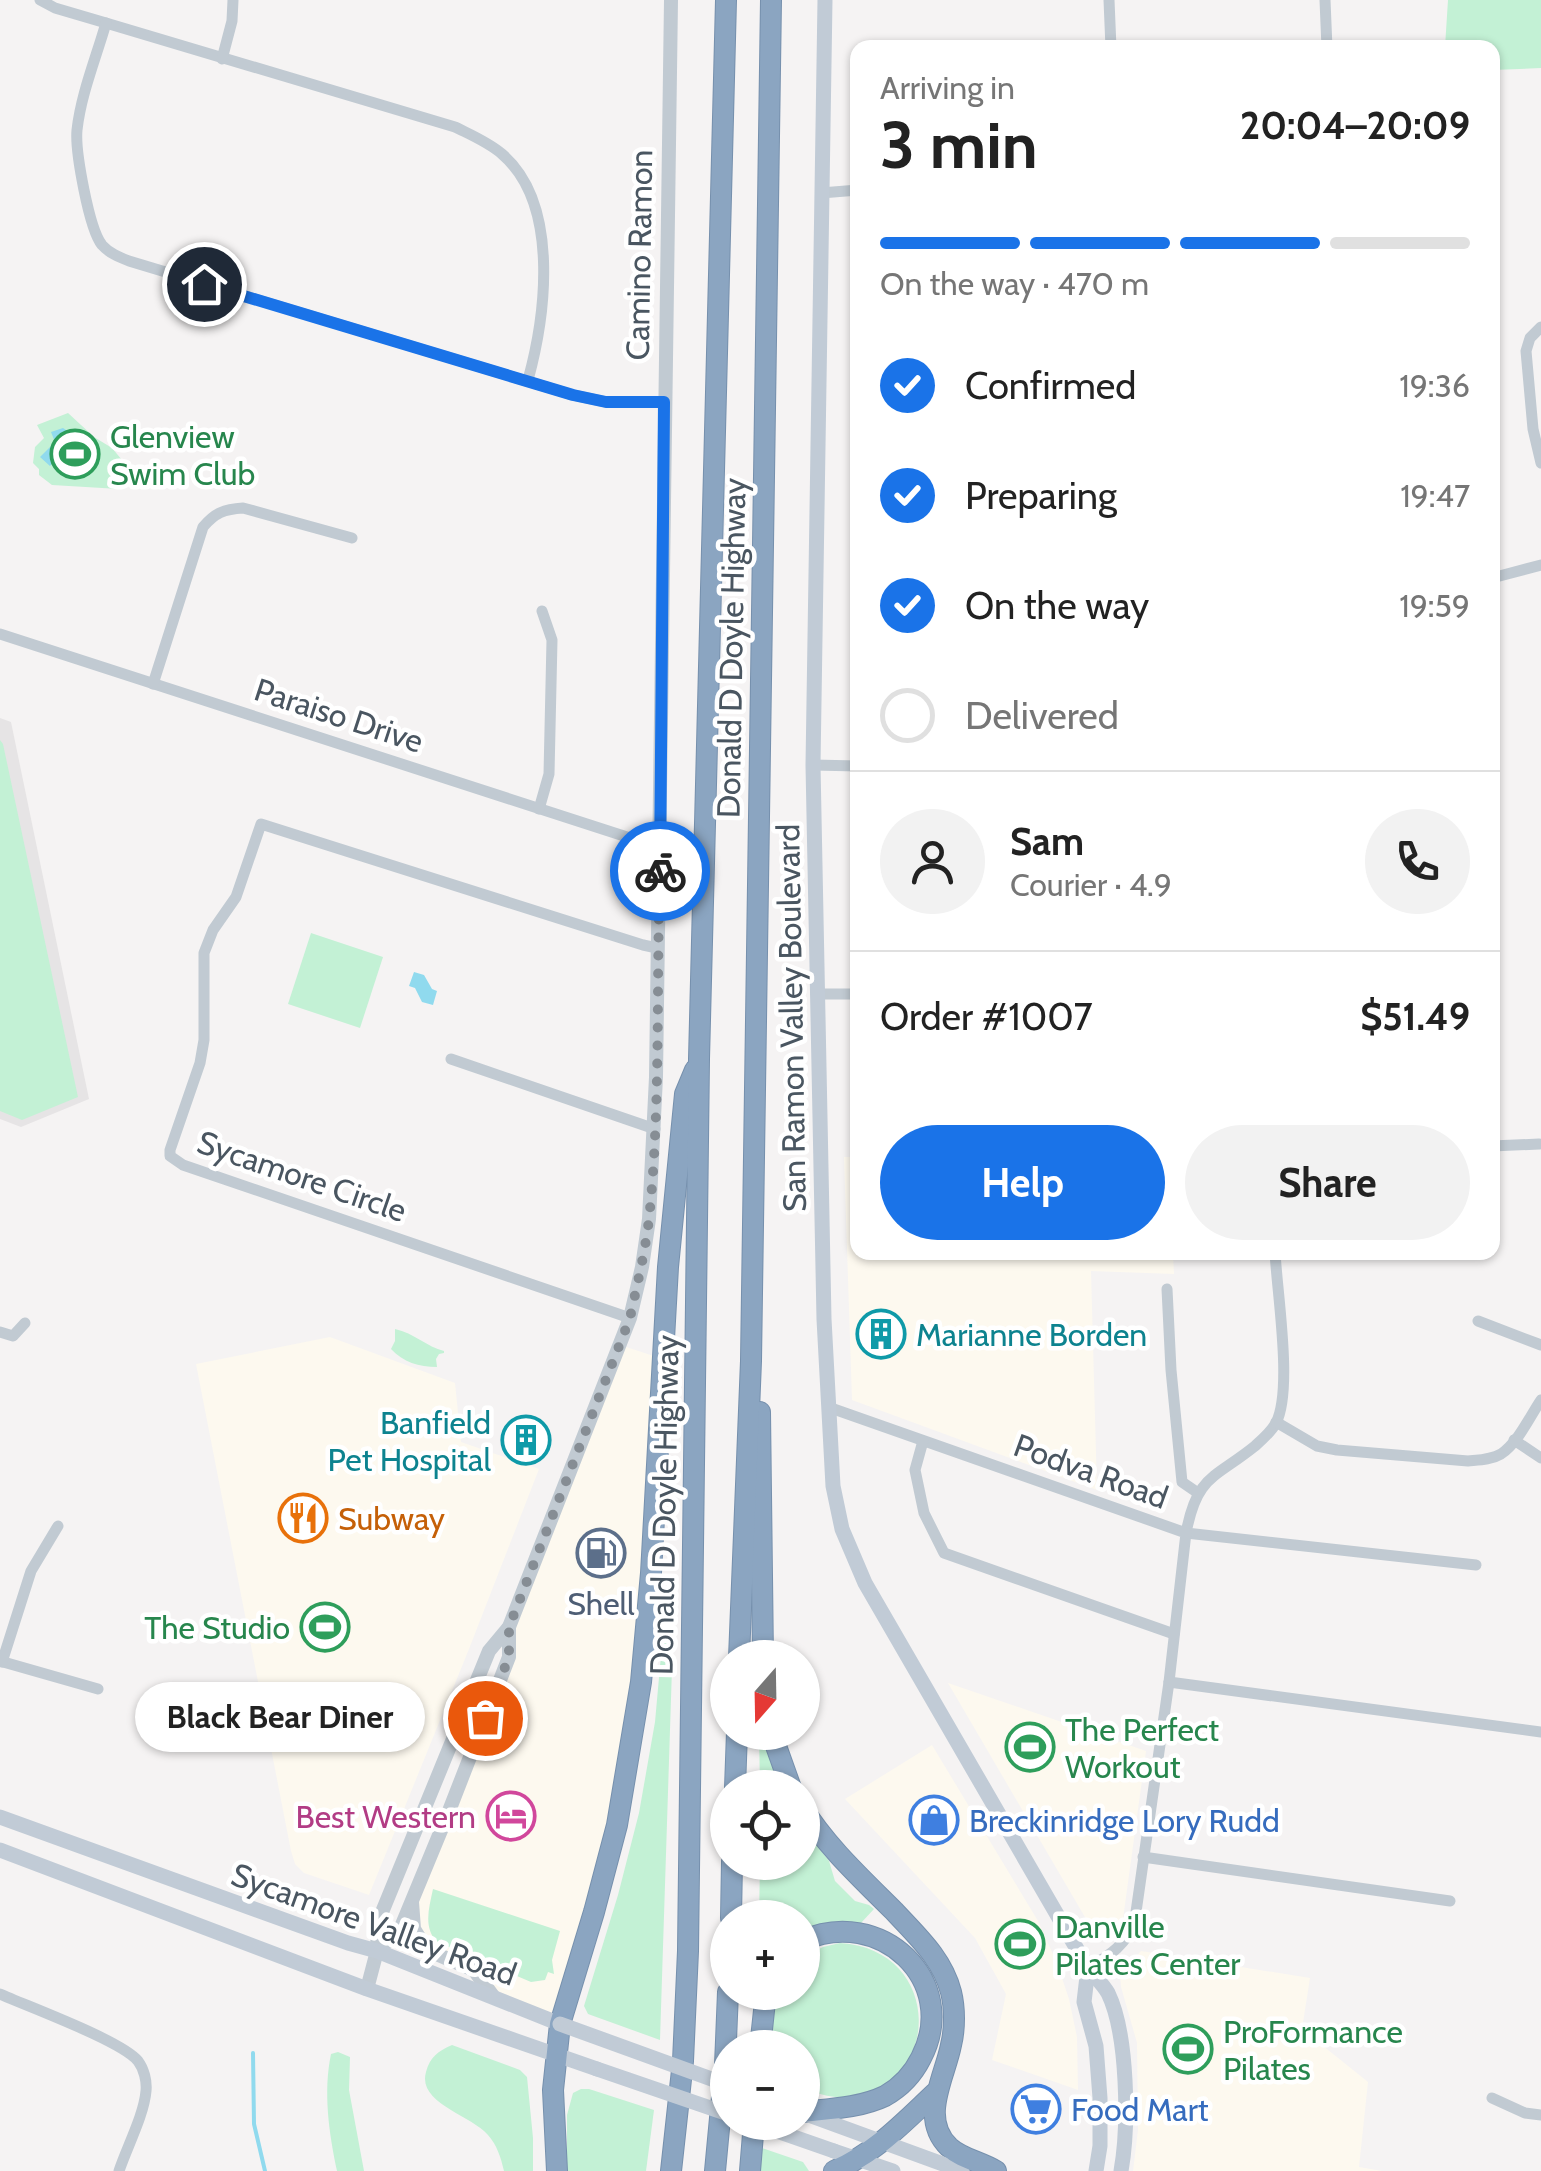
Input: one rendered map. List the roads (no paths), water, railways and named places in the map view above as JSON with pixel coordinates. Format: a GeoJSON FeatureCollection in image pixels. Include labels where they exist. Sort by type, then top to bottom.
{"type":"FeatureCollection","features":[{"type":"Feature","properties":{"kind":"highway","name":"Donald D Doyle Highway"},"geometry":{"type":"LineString","coordinates":[[672,2171],[688,1951],[700,1059],[726,0]]}},
{"type":"Feature","properties":{"kind":"highway","name":"Donald D Doyle Highway"},"geometry":{"type":"LineString","coordinates":[[741,1640],[750,1361],[771,0]]}},
{"type":"Feature","properties":{"kind":"highway"},"geometry":{"type":"LineString","coordinates":[[557,2171],[554,2090],[560,2024],[610,1853],[634,1730],[651,1574],[675,1192],[685,1094],[700,1059]]}},
{"type":"Feature","properties":{"kind":"highway"},"geometry":{"type":"LineString","coordinates":[[750,1361],[762,1421],[764,1640]]}},
{"type":"Feature","properties":{"kind":"highway"},"geometry":{"type":"LineString","coordinates":[[820,1830],[847,1864],[927,1947],[946,1976],[954,2016],[951,2046],[936,2093],[937,2127],[947,2146],[996,2171]]}},
{"type":"Feature","properties":{"kind":"highway"},"geometry":{"type":"LineString","coordinates":[[820,1933],[862,1932],[904,1954],[920,1974],[932,2014],[924,2052],[902,2085],[863,2104],[820,2110]]}},
{"type":"Feature","properties":{"kind":"highway"},"geometry":{"type":"LineString","coordinates":[[715,2171],[727,2010]]}},
{"type":"Feature","properties":{"kind":"highway"},"geometry":{"type":"LineString","coordinates":[[834,2161],[860,2160],[936,2093]]}},
{"type":"Feature","properties":{"kind":"highway"},"geometry":{"type":"LineString","coordinates":[[750,2171],[752,2140]]}},
{"type":"Feature","properties":{"kind":"main road","name":"San Ramon Valley Boulevard"},"geometry":{"type":"LineString","coordinates":[[825,0],[812,765],[828,1407],[837,1509],[866,1583],[1088,1968],[1107,1992],[1122,2041],[1125,2148],[1121,2171]]}},
{"type":"Feature","properties":{"kind":"main road","name":"Sycamore Valley Road"},"geometry":{"type":"LineString","coordinates":[[0,1816],[377,1952],[710,2079]]}},
{"type":"Feature","properties":{"kind":"main road","name":"Sycamore Valley Road"},"geometry":{"type":"LineString","coordinates":[[0,1850],[367,1989],[710,2108]]}},
{"type":"Feature","properties":{"kind":"main road","name":"San Ramon Valley Boulevard"},"geometry":{"type":"LineString","coordinates":[[1088,1968],[1084,2002],[1096,2046],[1100,2098],[1096,2171]]}},
{"type":"Feature","properties":{"kind":"main road"},"geometry":{"type":"LineString","coordinates":[[820,2119],[962,2171]]}},
{"type":"Feature","properties":{"kind":"main road"},"geometry":{"type":"LineString","coordinates":[[790,2140],[834,2161]]}},
{"type":"Feature","properties":{"kind":"main road"},"geometry":{"type":"LineString","coordinates":[[860,2160],[894,2171]]}},
{"type":"Feature","properties":{"kind":"street"},"geometry":{"type":"LineString","coordinates":[[40,0],[55,8],[455,128],[503,154],[519,172],[534,200],[542,227],[538,346],[528,380]]}},
{"type":"Feature","properties":{"kind":"street"},"geometry":{"type":"LineString","coordinates":[[222,58],[233,0]]}},
{"type":"Feature","properties":{"kind":"street","name":"Camino Ramon"},"geometry":{"type":"LineString","coordinates":[[367,1989],[377,1952],[378,1922],[489,1651],[509,1627],[630,1318],[642,1266],[655,1129],[672,0]]}},
{"type":"Feature","properties":{"kind":"street"},"geometry":{"type":"LineString","coordinates":[[1109,0],[1111,40]]}},
{"type":"Feature","properties":{"kind":"street"},"geometry":{"type":"LineString","coordinates":[[1325,0],[1327,40]]}},
{"type":"Feature","properties":{"kind":"street"},"geometry":{"type":"LineString","coordinates":[[106,23],[82,105],[77,147],[93,227],[100,243],[112,254],[573,395],[606,402],[664,402]]}},
{"type":"Feature","properties":{"kind":"street"},"geometry":{"type":"LineString","coordinates":[[821,193],[850,191]]}},
{"type":"Feature","properties":{"kind":"street"},"geometry":{"type":"LineString","coordinates":[[1541,327],[1530,338],[1526,351],[1541,463]]}},
{"type":"Feature","properties":{"kind":"street"},"geometry":{"type":"LineString","coordinates":[[153,684],[203,528],[214,515],[226,509],[243,508],[352,538]]}},
{"type":"Feature","properties":{"kind":"street"},"geometry":{"type":"LineString","coordinates":[[1500,576],[1541,565]]}},
{"type":"Feature","properties":{"kind":"street"},"geometry":{"type":"LineString","coordinates":[[539,809],[549,774],[552,640],[542,611]]}},
{"type":"Feature","properties":{"kind":"street","name":"Paraiso Drive"},"geometry":{"type":"LineString","coordinates":[[0,634],[660,848]]}},
{"type":"Feature","properties":{"kind":"street"},"geometry":{"type":"LineString","coordinates":[[812,765],[850,766]]}},
{"type":"Feature","properties":{"kind":"street","name":"Sycamore Circle"},"geometry":{"type":"LineString","coordinates":[[630,1318],[183,1165],[170,1156],[170,1150],[204,1040],[204,953],[212,930],[236,897],[261,824],[657,948]]}},
{"type":"Feature","properties":{"kind":"street"},"geometry":{"type":"LineString","coordinates":[[816,994],[850,994]]}},
{"type":"Feature","properties":{"kind":"street"},"geometry":{"type":"LineString","coordinates":[[451,1058],[655,1129]]}},
{"type":"Feature","properties":{"kind":"street"},"geometry":{"type":"LineString","coordinates":[[1500,1146],[1539,1144]]}},
{"type":"Feature","properties":{"kind":"street"},"geometry":{"type":"LineString","coordinates":[[1276,1260],[1284,1380],[1276,1422],[1266,1436],[1204,1483],[1192,1505],[1186,1534],[1476,1565]]}},
{"type":"Feature","properties":{"kind":"street"},"geometry":{"type":"LineString","coordinates":[[1167,1289],[1182,1482],[1198,1493]]}},
{"type":"Feature","properties":{"kind":"street"},"geometry":{"type":"LineString","coordinates":[[1478,1321],[1541,1345]]}},
{"type":"Feature","properties":{"kind":"street"},"geometry":{"type":"LineString","coordinates":[[0,1332],[13,1336],[25,1324]]}},
{"type":"Feature","properties":{"kind":"street"},"geometry":{"type":"LineString","coordinates":[[1276,1422],[1317,1446],[1468,1461],[1501,1454],[1541,1400]]}},
{"type":"Feature","properties":{"kind":"street","name":"Podva Road"},"geometry":{"type":"LineString","coordinates":[[828,1407],[1186,1534],[1133,1928],[1115,1952],[1088,1968]]}},
{"type":"Feature","properties":{"kind":"street"},"geometry":{"type":"LineString","coordinates":[[1514,1440],[1541,1458]]}},
{"type":"Feature","properties":{"kind":"street"},"geometry":{"type":"LineString","coordinates":[[923,1441],[915,1470],[924,1513],[944,1554],[1174,1634]]}},
{"type":"Feature","properties":{"kind":"street"},"geometry":{"type":"LineString","coordinates":[[58,1526],[31,1571],[1,1662],[98,1689]]}},
{"type":"Feature","properties":{"kind":"street","name":"Camino Ramon"},"geometry":{"type":"LineString","coordinates":[[377,1952],[398,1932],[412,1900],[509,1657],[509,1627]]}},
{"type":"Feature","properties":{"kind":"street"},"geometry":{"type":"LineString","coordinates":[[1169,1682],[1541,1732]]}},
{"type":"Feature","properties":{"kind":"street"},"geometry":{"type":"LineString","coordinates":[[1143,1856],[1450,1900]]}},
{"type":"Feature","properties":{"kind":"street"},"geometry":{"type":"LineString","coordinates":[[412,1900],[414,1929],[428,1950],[474,1970],[492,1996]]}},
{"type":"Feature","properties":{"kind":"street"},"geometry":{"type":"LineString","coordinates":[[0,1994],[110,2042],[138,2060],[146,2089],[119,2171]]}},
{"type":"Feature","properties":{"kind":"street"},"geometry":{"type":"LineString","coordinates":[[1492,2098],[1541,2115]]}},
{"type":"Feature","properties":{"kind":"water"},"geometry":{"type":"Polygon","coordinates":[[[63,428],[79,443],[75,455],[64,451],[50,466],[40,457],[55,442],[51,432],[63,428]]]}},
{"type":"Feature","properties":{"kind":"water"},"geometry":{"type":"Polygon","coordinates":[[[414,972],[424,975],[437,991],[433,1005],[422,1002],[415,988],[409,986],[414,972]]]}},
{"type":"Feature","properties":{"kind":"waterway"},"geometry":{"type":"LineString","coordinates":[[253,2053],[254,2124],[265,2171]]}},
{"type":"Feature","properties":{"kind":"place","name":"Glenview Swim Club"},"geometry":{"type":"Point","coordinates":[75,454]}},
{"type":"Feature","properties":{"kind":"place","name":"Marianne Borden"},"geometry":{"type":"Point","coordinates":[881,1334]}},
{"type":"Feature","properties":{"kind":"place","name":"Banfield Pet Hospital"},"geometry":{"type":"Point","coordinates":[526,1440]}},
{"type":"Feature","properties":{"kind":"place","name":"Subway"},"geometry":{"type":"Point","coordinates":[303,1518]}},
{"type":"Feature","properties":{"kind":"place","name":"Shell"},"geometry":{"type":"Point","coordinates":[601,1553]}},
{"type":"Feature","properties":{"kind":"place","name":"The Studio"},"geometry":{"type":"Point","coordinates":[325,1627]}},
{"type":"Feature","properties":{"kind":"place","name":"Black Bear Diner"},"geometry":{"type":"Point","coordinates":[485,1718]}},
{"type":"Feature","properties":{"kind":"place","name":"The Perfect Workout"},"geometry":{"type":"Point","coordinates":[1030,1747]}},
{"type":"Feature","properties":{"kind":"place","name":"Best Western"},"geometry":{"type":"Point","coordinates":[511,1816]}},
{"type":"Feature","properties":{"kind":"place","name":"Breckinridge Lory Rudd"},"geometry":{"type":"Point","coordinates":[934,1820]}},
{"type":"Feature","properties":{"kind":"place","name":"Danville Pilates Center"},"geometry":{"type":"Point","coordinates":[1020,1944]}},
{"type":"Feature","properties":{"kind":"place","name":"ProFormance Pilates"},"geometry":{"type":"Point","coordinates":[1188,2049]}},
{"type":"Feature","properties":{"kind":"place","name":"Food Mart"},"geometry":{"type":"Point","coordinates":[1036,2109]}}]}
